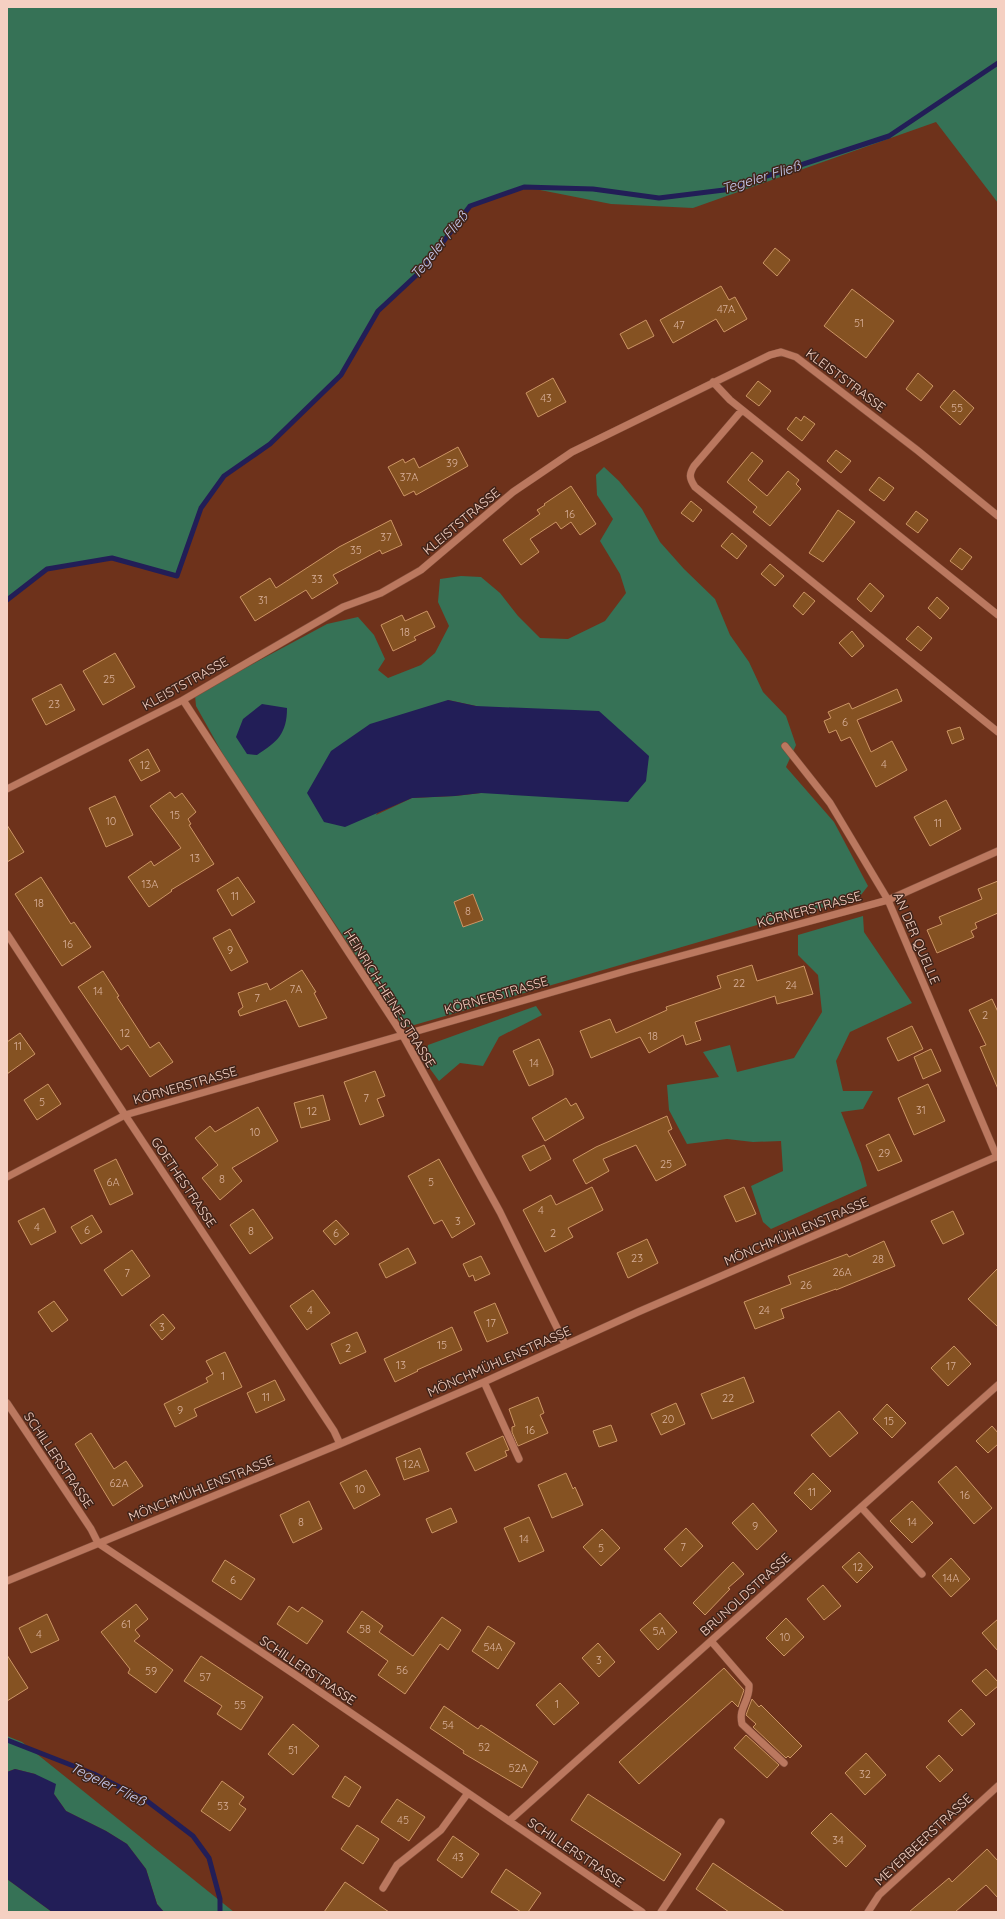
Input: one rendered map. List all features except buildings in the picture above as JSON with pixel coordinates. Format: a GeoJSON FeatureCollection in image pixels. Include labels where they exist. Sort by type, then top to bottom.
{"type":"FeatureCollection","features":[{"type":"Feature","properties":{"kind":"street","name":"KLEISTSTRASSE"},"geometry":{"type":"LineString","coordinates":[[7,789],[183,700],[309,625],[343,607],[381,593],[421,570],[513,492],[572,452],[770,354],[781,352],[796,357],[917,450],[998,516]]}},
{"type":"Feature","properties":{"kind":"street"},"geometry":{"type":"LineString","coordinates":[[713,382],[742,410],[998,615]]}},
{"type":"Feature","properties":{"kind":"street"},"geometry":{"type":"LineString","coordinates":[[742,410],[694,466],[690,473],[690,480],[695,487],[998,732]]}},
{"type":"Feature","properties":{"kind":"street","name":"HEINRICH-HEINE-STRASSE"},"geometry":{"type":"LineString","coordinates":[[183,700],[402,1034],[500,1212],[565,1344]]}},
{"type":"Feature","properties":{"kind":"street","name":"AN DER QUELLE"},"geometry":{"type":"LineString","coordinates":[[785,746],[830,803],[888,900],[997,1156]]}},
{"type":"Feature","properties":{"kind":"street","name":"KÖRNERSTRASSE"},"geometry":{"type":"LineString","coordinates":[[7,1177],[125,1115],[402,1034],[888,900],[998,851]]}},
{"type":"Feature","properties":{"kind":"street","name":"GOETHESTRASSE"},"geometry":{"type":"LineString","coordinates":[[7,934],[334,1431],[340,1444]]}},
{"type":"Feature","properties":{"kind":"street","name":"MÖNCHMÜHLENSTRASSE"},"geometry":{"type":"LineString","coordinates":[[7,1581],[340,1444],[484,1382],[565,1344],[997,1156]]}},
{"type":"Feature","properties":{"kind":"street"},"geometry":{"type":"LineString","coordinates":[[484,1382],[519,1459]]}},
{"type":"Feature","properties":{"kind":"street","name":"BRUNOLDSTRASSE"},"geometry":{"type":"LineString","coordinates":[[509,1821],[998,1385]]}},
{"type":"Feature","properties":{"kind":"street","name":"SCHILLERSTRASSE"},"geometry":{"type":"LineString","coordinates":[[7,1403],[91,1529],[98,1543],[281,1665],[642,1912]]}},
{"type":"Feature","properties":{"kind":"street"},"geometry":{"type":"LineString","coordinates":[[861,1508],[922,1574]]}},
{"type":"Feature","properties":{"kind":"street"},"geometry":{"type":"LineString","coordinates":[[711,1641],[749,1685],[750,1692],[740,1715],[742,1724],[784,1763]]}},
{"type":"Feature","properties":{"kind":"street","name":"MEYERBEERSTRASSE"},"geometry":{"type":"LineString","coordinates":[[868,1912],[880,1895],[998,1786]]}},
{"type":"Feature","properties":{"kind":"street"},"geometry":{"type":"LineString","coordinates":[[383,1888],[397,1865],[441,1830],[468,1793]]}},
{"type":"Feature","properties":{"kind":"street"},"geometry":{"type":"LineString","coordinates":[[662,1912],[721,1822]]}},
{"type":"Feature","properties":{"kind":"green space"},"geometry":{"type":"Polygon","coordinates":[[[7,7],[998,7],[998,203],[936,122],[693,208],[611,204],[525,187],[524,189],[470,206],[422,270],[378,311],[341,375],[270,444],[224,476],[201,508],[177,576],[112,558],[47,569],[7,600],[7,7]]]}},
{"type":"Feature","properties":{"kind":"green space"},"geometry":{"type":"Polygon","coordinates":[[[604,467],[619,481],[642,509],[660,542],[684,569],[715,599],[730,635],[749,662],[763,692],[786,716],[796,745],[786,767],[834,822],[868,886],[857,900],[809,910],[404,1028],[225,758],[196,706],[195,695],[327,624],[358,617],[374,635],[385,659],[378,670],[388,678],[421,665],[435,653],[449,626],[438,602],[440,579],[461,576],[481,577],[500,593],[518,616],[540,638],[568,639],[605,621],[626,593],[620,574],[600,541],[613,519],[597,495],[596,475],[604,467]],[[448,700],[376,815],[412,798],[481,793],[476,706],[448,700]]]}},
{"type":"Feature","properties":{"kind":"green space"},"geometry":{"type":"Polygon","coordinates":[[[863,916],[864,932],[912,1003],[850,1032],[836,1061],[843,1091],[873,1091],[863,1109],[841,1112],[861,1163],[867,1186],[771,1229],[763,1222],[751,1186],[783,1171],[781,1141],[753,1142],[727,1139],[687,1144],[669,1110],[667,1085],[719,1077],[703,1052],[730,1045],[737,1072],[794,1058],[822,1012],[818,975],[798,955],[798,935],[863,916]]]}},
{"type":"Feature","properties":{"kind":"green space"},"geometry":{"type":"Polygon","coordinates":[[[536,1006],[542,1015],[499,1037],[483,1066],[460,1063],[439,1081],[425,1062],[428,1045],[536,1006]]]}},
{"type":"Feature","properties":{"kind":"green space"},"geometry":{"type":"Polygon","coordinates":[[[7,1736],[22,1742],[234,1912],[164,1912],[157,1904],[146,1869],[127,1844],[106,1831],[66,1811],[54,1794],[35,1774],[15,1769],[7,1772],[7,1736]]]}},
{"type":"Feature","properties":{"kind":"green space"},"geometry":{"type":"Polygon","coordinates":[[[7,1879],[52,1912],[7,1912],[7,1879]]]}},
{"type":"Feature","properties":{"kind":"shaded area"},"geometry":{"type":"Polygon","coordinates":[[[448,700],[476,706],[599,711],[649,756],[646,781],[628,802],[481,793],[412,798],[345,827],[324,822],[307,793],[331,751],[370,724],[448,700]]]}},
{"type":"Feature","properties":{"kind":"shaded area"},"geometry":{"type":"Polygon","coordinates":[[[262,704],[287,708],[287,717],[283,731],[270,746],[257,755],[247,754],[236,737],[243,719],[262,704]]]}},
{"type":"Feature","properties":{"kind":"shaded area"},"geometry":{"type":"Polygon","coordinates":[[[15,1769],[35,1774],[56,1784],[54,1794],[66,1811],[106,1831],[127,1844],[146,1869],[157,1904],[164,1912],[52,1912],[7,1879],[7,1772],[15,1769]]]}},
{"type":"Feature","properties":{"kind":"waterway","name":"Tegeler Fließ"},"geometry":{"type":"LineString","coordinates":[[7,600],[47,569],[112,558],[177,576],[201,508],[224,476],[270,444],[341,375],[378,311],[422,270],[470,206],[524,187],[593,189],[659,198],[724,190],[889,136],[998,63]]}},
{"type":"Feature","properties":{"kind":"waterway","name":"Tegeler Fließ"},"geometry":{"type":"LineString","coordinates":[[7,1740],[94,1774],[147,1801],[193,1836],[209,1858],[220,1899],[220,1912]]}}]}
